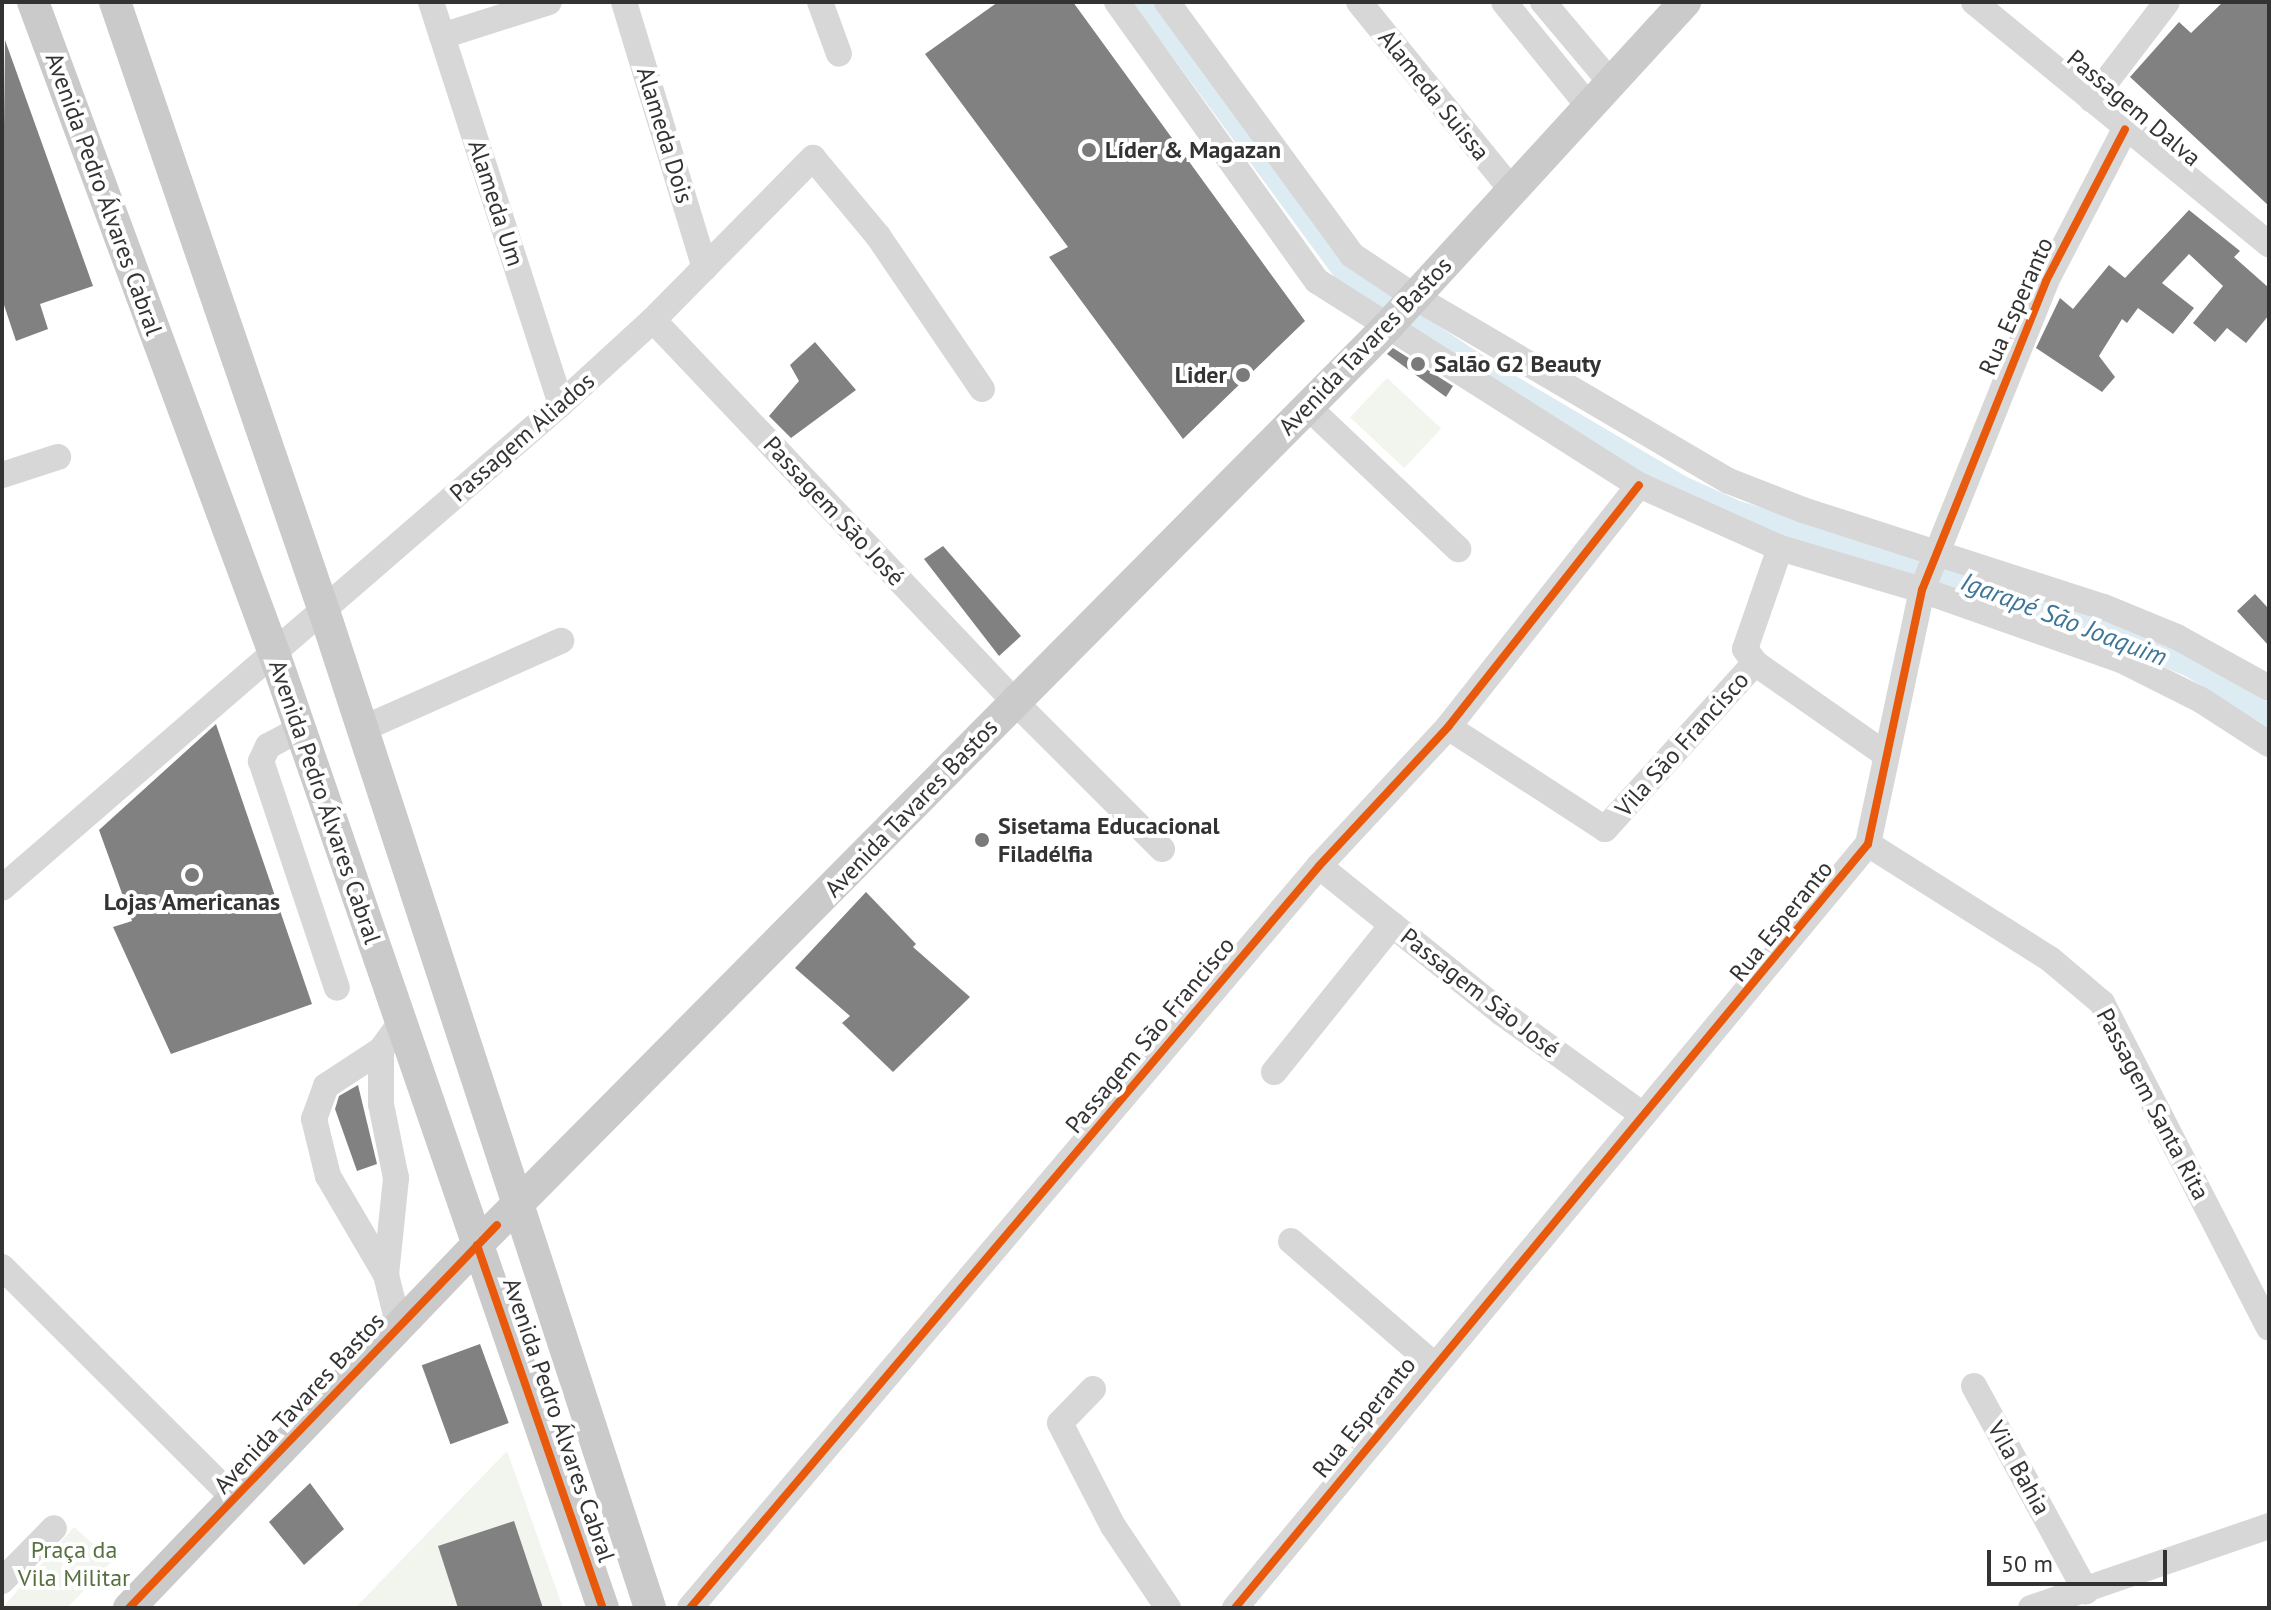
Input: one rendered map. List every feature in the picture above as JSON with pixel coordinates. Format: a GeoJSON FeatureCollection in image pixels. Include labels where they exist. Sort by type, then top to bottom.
{"type":"FeatureCollection","features":[{"type":"Feature","properties":{"kind":"main road","name":"Avenida Pedro Álvares Cabral"},"geometry":{"type":"LineString","coordinates":[[33,2],[274,653],[603,1608]]}},
{"type":"Feature","properties":{"kind":"main road","name":"Avenida Pedro Álvares Cabral"},"geometry":{"type":"LineString","coordinates":[[115,2],[324,611],[517,1209],[650,1608]]}},
{"type":"Feature","properties":{"kind":"main road","name":"Avenida Tavares Bastos"},"geometry":{"type":"LineString","coordinates":[[129,1608],[236,1500],[477,1245],[517,1209],[1402,311],[1510,188],[1590,108],[1685,2]]}},
{"type":"Feature","properties":{"kind":"street","name":"Alameda Um"},"geometry":{"type":"LineString","coordinates":[[431,2],[561,404]]}},
{"type":"Feature","properties":{"kind":"street"},"geometry":{"type":"LineString","coordinates":[[442,36],[549,2]]}},
{"type":"Feature","properties":{"kind":"street","name":"Alameda Dois"},"geometry":{"type":"LineString","coordinates":[[624,2],[705,268]]}},
{"type":"Feature","properties":{"kind":"street"},"geometry":{"type":"LineString","coordinates":[[820,2],[839,54]]}},
{"type":"Feature","properties":{"kind":"street"},"geometry":{"type":"LineString","coordinates":[[1117,2],[1317,281],[1402,311],[1729,481],[2121,660],[2201,700],[2269,744]]}},
{"type":"Feature","properties":{"kind":"street"},"geometry":{"type":"LineString","coordinates":[[1167,2],[1352,255],[1402,311],[1639,485],[1780,548],[2051,588],[2177,637],[2269,688]]}},
{"type":"Feature","properties":{"kind":"street","name":"Alameda Suissa"},"geometry":{"type":"LineString","coordinates":[[1359,2],[1510,188]]}},
{"type":"Feature","properties":{"kind":"street"},"geometry":{"type":"LineString","coordinates":[[1504,2],[1590,108]]}},
{"type":"Feature","properties":{"kind":"street"},"geometry":{"type":"LineString","coordinates":[[1543,2],[1612,84]]}},
{"type":"Feature","properties":{"kind":"street","name":"Passagem Dalva"},"geometry":{"type":"LineString","coordinates":[[1974,2],[2125,129],[2269,244]]}},
{"type":"Feature","properties":{"kind":"street"},"geometry":{"type":"LineString","coordinates":[[2092,100],[2167,2]]}},
{"type":"Feature","properties":{"kind":"street","name":"Rua Esperanto"},"geometry":{"type":"LineString","coordinates":[[1235,1608],[1433,1364],[1868,844],[1885,754],[1929,571],[2046,281],[2125,129]]}},
{"type":"Feature","properties":{"kind":"street","name":"Passagem Aliados"},"geometry":{"type":"LineString","coordinates":[[2,888],[561,404],[653,320],[813,158],[895,259],[982,389]]}},
{"type":"Feature","properties":{"kind":"street","name":"Passagem São José"},"geometry":{"type":"LineString","coordinates":[[653,320],[1015,702],[1162,849]]}},
{"type":"Feature","properties":{"kind":"street"},"geometry":{"type":"LineString","coordinates":[[1308,407],[1458,549]]}},
{"type":"Feature","properties":{"kind":"street"},"geometry":{"type":"LineString","coordinates":[[2,475],[58,457]]}},
{"type":"Feature","properties":{"kind":"street","name":"Passagem São Francisco"},"geometry":{"type":"LineString","coordinates":[[690,1608],[1319,866],[1448,727],[1639,485]]}},
{"type":"Feature","properties":{"kind":"street","name":"Vila São Francisco"},"geometry":{"type":"LineString","coordinates":[[1780,548],[1745,649],[1755,663],[1885,754]]}},
{"type":"Feature","properties":{"kind":"street"},"geometry":{"type":"LineString","coordinates":[[362,729],[561,641]]}},
{"type":"Feature","properties":{"kind":"street","name":"Vila São Francisco"},"geometry":{"type":"LineString","coordinates":[[1448,727],[1605,829],[1755,663]]}},
{"type":"Feature","properties":{"kind":"street"},"geometry":{"type":"LineString","coordinates":[[300,729],[268,746],[261,761],[337,988]]}},
{"type":"Feature","properties":{"kind":"street","name":"Passagem Santa Rita"},"geometry":{"type":"LineString","coordinates":[[1868,844],[2050,959],[2102,1003],[2269,1328]]}},
{"type":"Feature","properties":{"kind":"street","name":"Passagem São José"},"geometry":{"type":"LineString","coordinates":[[1319,866],[1643,1115]]}},
{"type":"Feature","properties":{"kind":"street"},"geometry":{"type":"LineString","coordinates":[[1274,1072],[1392,925]]}},
{"type":"Feature","properties":{"kind":"street"},"geometry":{"type":"LineString","coordinates":[[399,1327],[386,1275],[328,1176],[314,1119],[326,1086],[381,1050],[401,1022]]}},
{"type":"Feature","properties":{"kind":"street"},"geometry":{"type":"LineString","coordinates":[[381,1050],[381,1104],[396,1178],[386,1275]]}},
{"type":"Feature","properties":{"kind":"street"},"geometry":{"type":"LineString","coordinates":[[1291,1241],[1433,1364]]}},
{"type":"Feature","properties":{"kind":"street"},"geometry":{"type":"LineString","coordinates":[[2,1267],[236,1500]]}},
{"type":"Feature","properties":{"kind":"street","name":"Vila Bahia"},"geometry":{"type":"LineString","coordinates":[[1974,1386],[2086,1591]]}},
{"type":"Feature","properties":{"kind":"street"},"geometry":{"type":"LineString","coordinates":[[1093,1389],[1060,1423],[1113,1526],[1168,1608]]}},
{"type":"Feature","properties":{"kind":"street"},"geometry":{"type":"LineString","coordinates":[[2031,1608],[2269,1526]]}},
{"type":"Feature","properties":{"kind":"street"},"geometry":{"type":"LineString","coordinates":[[2,1581],[54,1528]]}},
{"type":"Feature","properties":{"kind":"green space"},"geometry":{"type":"Polygon","coordinates":[[[1387,378],[1441,428],[1404,468],[1350,417],[1387,378]]]}},
{"type":"Feature","properties":{"kind":"green space"},"geometry":{"type":"Polygon","coordinates":[[[507,1451],[563,1608],[355,1608],[507,1451]]]}},
{"type":"Feature","properties":{"kind":"green space","name":"Praça da Vila Militar"},"geometry":{"type":"Polygon","coordinates":[[[74,1527],[112,1561],[67,1608],[2,1608],[74,1527]]]}},
{"type":"Feature","properties":{"kind":"water","name":"Igarapé São Joaquim"},"geometry":{"type":"Polygon","coordinates":[[[1132,2],[1159,2],[1351,267],[1494,363],[1687,477],[1740,501],[2033,591],[2164,643],[2269,703],[2269,728],[2187,677],[2090,634],[1796,542],[1648,482],[1338,282],[1132,2]]]}},
{"type":"Feature","properties":{"kind":"building","name":"Líder & Magazan"},"geometry":{"type":"Polygon","coordinates":[[[998,2],[1073,2],[1305,321],[1183,439],[1049,257],[1068,247],[925,54],[998,2]]]}},
{"type":"Feature","properties":{"kind":"building"},"geometry":{"type":"Polygon","coordinates":[[[2223,2],[2269,2],[2269,206],[2130,77],[2179,22],[2191,33],[2223,2]]]}},
{"type":"Feature","properties":{"kind":"building"},"geometry":{"type":"Polygon","coordinates":[[[5,40],[93,286],[40,304],[48,329],[16,341],[2,299],[5,40]]]}},
{"type":"Feature","properties":{"kind":"building"},"geometry":{"type":"Polygon","coordinates":[[[2189,210],[2240,251],[2234,257],[2269,288],[2269,315],[2246,343],[2227,328],[2215,342],[2193,323],[2223,286],[2189,254],[2162,283],[2194,308],[2173,334],[2138,308],[2127,323],[2122,319],[2099,356],[2115,377],[2102,392],[2036,348],[2060,298],[2073,309],[2109,265],[2125,278],[2189,210]]]}},
{"type":"Feature","properties":{"kind":"building"},"geometry":{"type":"Polygon","coordinates":[[[815,342],[856,390],[791,438],[769,416],[799,381],[790,365],[815,342]]]}},
{"type":"Feature","properties":{"kind":"building"},"geometry":{"type":"Polygon","coordinates":[[[1393,348],[1453,386],[1446,397],[1387,354],[1393,348]]]}},
{"type":"Feature","properties":{"kind":"building"},"geometry":{"type":"Polygon","coordinates":[[[943,546],[1021,636],[999,656],[924,559],[943,546]]]}},
{"type":"Feature","properties":{"kind":"building"},"geometry":{"type":"Polygon","coordinates":[[[2255,594],[2269,609],[2269,646],[2237,611],[2255,594]]]}},
{"type":"Feature","properties":{"kind":"building","name":"Lojas Americanas"},"geometry":{"type":"Polygon","coordinates":[[[216,724],[312,1004],[171,1054],[113,927],[132,921],[99,830],[216,724]]]}},
{"type":"Feature","properties":{"kind":"building"},"geometry":{"type":"Polygon","coordinates":[[[866,892],[916,944],[913,947],[970,997],[893,1072],[842,1023],[850,1016],[795,968],[866,892]]]}},
{"type":"Feature","properties":{"kind":"building"},"geometry":{"type":"Polygon","coordinates":[[[358,1085],[377,1164],[357,1171],[335,1109],[339,1096],[358,1085]]]}},
{"type":"Feature","properties":{"kind":"building"},"geometry":{"type":"Polygon","coordinates":[[[480,1344],[509,1423],[450,1444],[422,1365],[480,1344]]]}},
{"type":"Feature","properties":{"kind":"building"},"geometry":{"type":"Polygon","coordinates":[[[310,1483],[344,1529],[304,1565],[269,1522],[310,1483]]]}},
{"type":"Feature","properties":{"kind":"building"},"geometry":{"type":"Polygon","coordinates":[[[514,1521],[543,1608],[458,1608],[438,1546],[514,1521]]]}},
{"type":"Feature","properties":{"kind":"cycle path"},"geometry":{"type":"LineString","coordinates":[[1235,1608],[1868,844],[1922,590],[2046,281],[2125,129]]}},
{"type":"Feature","properties":{"kind":"cycle path"},"geometry":{"type":"LineString","coordinates":[[690,1608],[1319,866],[1448,727],[1639,485]]}},
{"type":"Feature","properties":{"kind":"cycle path"},"geometry":{"type":"LineString","coordinates":[[129,1608],[497,1225]]}},
{"type":"Feature","properties":{"kind":"cycle path"},"geometry":{"type":"LineString","coordinates":[[477,1245],[603,1608]]}},
{"type":"Feature","properties":{"kind":"place","name":"Líder & Magazan"},"geometry":{"type":"Point","coordinates":[1089,150]}},
{"type":"Feature","properties":{"kind":"place","name":"Salão G2 Beauty"},"geometry":{"type":"Point","coordinates":[1418,364]}},
{"type":"Feature","properties":{"kind":"place","name":"Lider"},"geometry":{"type":"Point","coordinates":[1243,375]}},
{"type":"Feature","properties":{"kind":"place","name":"Sisetama Educacional Filadélfia"},"geometry":{"type":"Point","coordinates":[982,840]}},
{"type":"Feature","properties":{"kind":"place","name":"Lojas Americanas"},"geometry":{"type":"Point","coordinates":[192,875]}}]}
